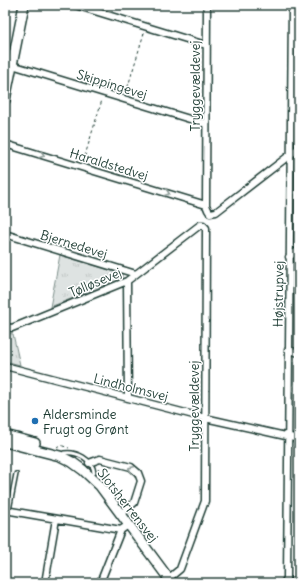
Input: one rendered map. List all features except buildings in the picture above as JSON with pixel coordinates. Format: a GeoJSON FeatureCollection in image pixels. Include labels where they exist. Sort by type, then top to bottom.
{"type":"FeatureCollection","features":[{"type":"Feature","properties":{"kind":"street"},"geometry":{"type":"LineString","coordinates":[[5,100],[24,5]]}},
{"type":"Feature","properties":{"kind":"street"},"geometry":{"type":"LineString","coordinates":[[74,5],[206,45]]}},
{"type":"Feature","properties":{"kind":"street","name":"Tryggevældevej"},"geometry":{"type":"LineString","coordinates":[[207,5],[206,205],[210,213],[216,212],[290,155]]}},
{"type":"Feature","properties":{"kind":"street","name":"Højstrupvej"},"geometry":{"type":"LineString","coordinates":[[284,583],[287,578],[292,5]]}},
{"type":"Feature","properties":{"kind":"street"},"geometry":{"type":"LineString","coordinates":[[292,44],[299,39]]}},
{"type":"Feature","properties":{"kind":"street","name":"Skippingevej"},"geometry":{"type":"LineString","coordinates":[[12,66],[206,124]]}},
{"type":"Feature","properties":{"kind":"street","name":"Haraldstedvej"},"geometry":{"type":"LineString","coordinates":[[5,144],[206,205]]}},
{"type":"Feature","properties":{"kind":"street"},"geometry":{"type":"LineString","coordinates":[[290,155],[299,148]]}},
{"type":"Feature","properties":{"kind":"street","name":"Tølløsevej"},"geometry":{"type":"LineString","coordinates":[[5,327],[12,328],[126,281],[200,225],[203,225]]}},
{"type":"Feature","properties":{"kind":"street","name":"Tryggevældevej"},"geometry":{"type":"LineString","coordinates":[[170,581],[180,569],[205,501],[206,228],[203,225]]}},
{"type":"Feature","properties":{"kind":"street","name":"Bjernedevej"},"geometry":{"type":"LineString","coordinates":[[5,234],[136,274]]}},
{"type":"Feature","properties":{"kind":"street"},"geometry":{"type":"LineString","coordinates":[[289,257],[299,250]]}},
{"type":"Feature","properties":{"kind":"street"},"geometry":{"type":"LineString","coordinates":[[126,281],[128,398]]}},
{"type":"Feature","properties":{"kind":"street"},"geometry":{"type":"LineString","coordinates":[[288,350],[299,353]]}},
{"type":"Feature","properties":{"kind":"street","name":"Lindholmsvej"},"geometry":{"type":"LineString","coordinates":[[5,366],[205,418],[299,439]]}},
{"type":"Feature","properties":{"kind":"street","name":"Slotsherrensvej"},"geometry":{"type":"LineString","coordinates":[[5,435],[64,453],[80,462],[94,473],[108,488],[148,544],[159,566]]}},
{"type":"Feature","properties":{"kind":"street","name":"Slotsherrensvej"},"geometry":{"type":"LineString","coordinates":[[5,442],[48,452],[72,462],[83,470],[100,486],[124,528],[159,566],[170,581]]}},
{"type":"Feature","properties":{"kind":"street","name":"Slotsherrensvej"},"geometry":{"type":"LineString","coordinates":[[89,462],[100,459],[131,468],[138,473],[141,481],[134,503],[124,511]]}},
{"type":"Feature","properties":{"kind":"street"},"geometry":{"type":"LineString","coordinates":[[7,510],[56,519],[124,528],[100,583]]}},
{"type":"Feature","properties":{"kind":"street"},"geometry":{"type":"LineString","coordinates":[[44,583],[56,519]]}},
{"type":"Feature","properties":{"kind":"lane"},"geometry":{"type":"LineString","coordinates":[[64,453],[75,453],[89,462],[93,466],[94,473]]}},
{"type":"Feature","properties":{"kind":"lane"},"geometry":{"type":"LineString","coordinates":[[5,523],[16,474]]}},
{"type":"Feature","properties":{"kind":"path"},"geometry":{"type":"LineString","coordinates":[[124,100],[146,27]]}},
{"type":"Feature","properties":{"kind":"path"},"geometry":{"type":"LineString","coordinates":[[82,167],[104,93]]}},
{"type":"Feature","properties":{"kind":"green space"},"geometry":{"type":"Polygon","coordinates":[[[60,255],[122,274],[122,279],[50,307],[60,255]]]}},
{"type":"Feature","properties":{"kind":"green space"},"geometry":{"type":"Polygon","coordinates":[[[5,333],[13,334],[20,365],[5,361],[5,333]]]}},
{"type":"Feature","properties":{"kind":"place","name":"Aldersminde Frugt og Grønt"},"geometry":{"type":"Point","coordinates":[35,421]}}]}
